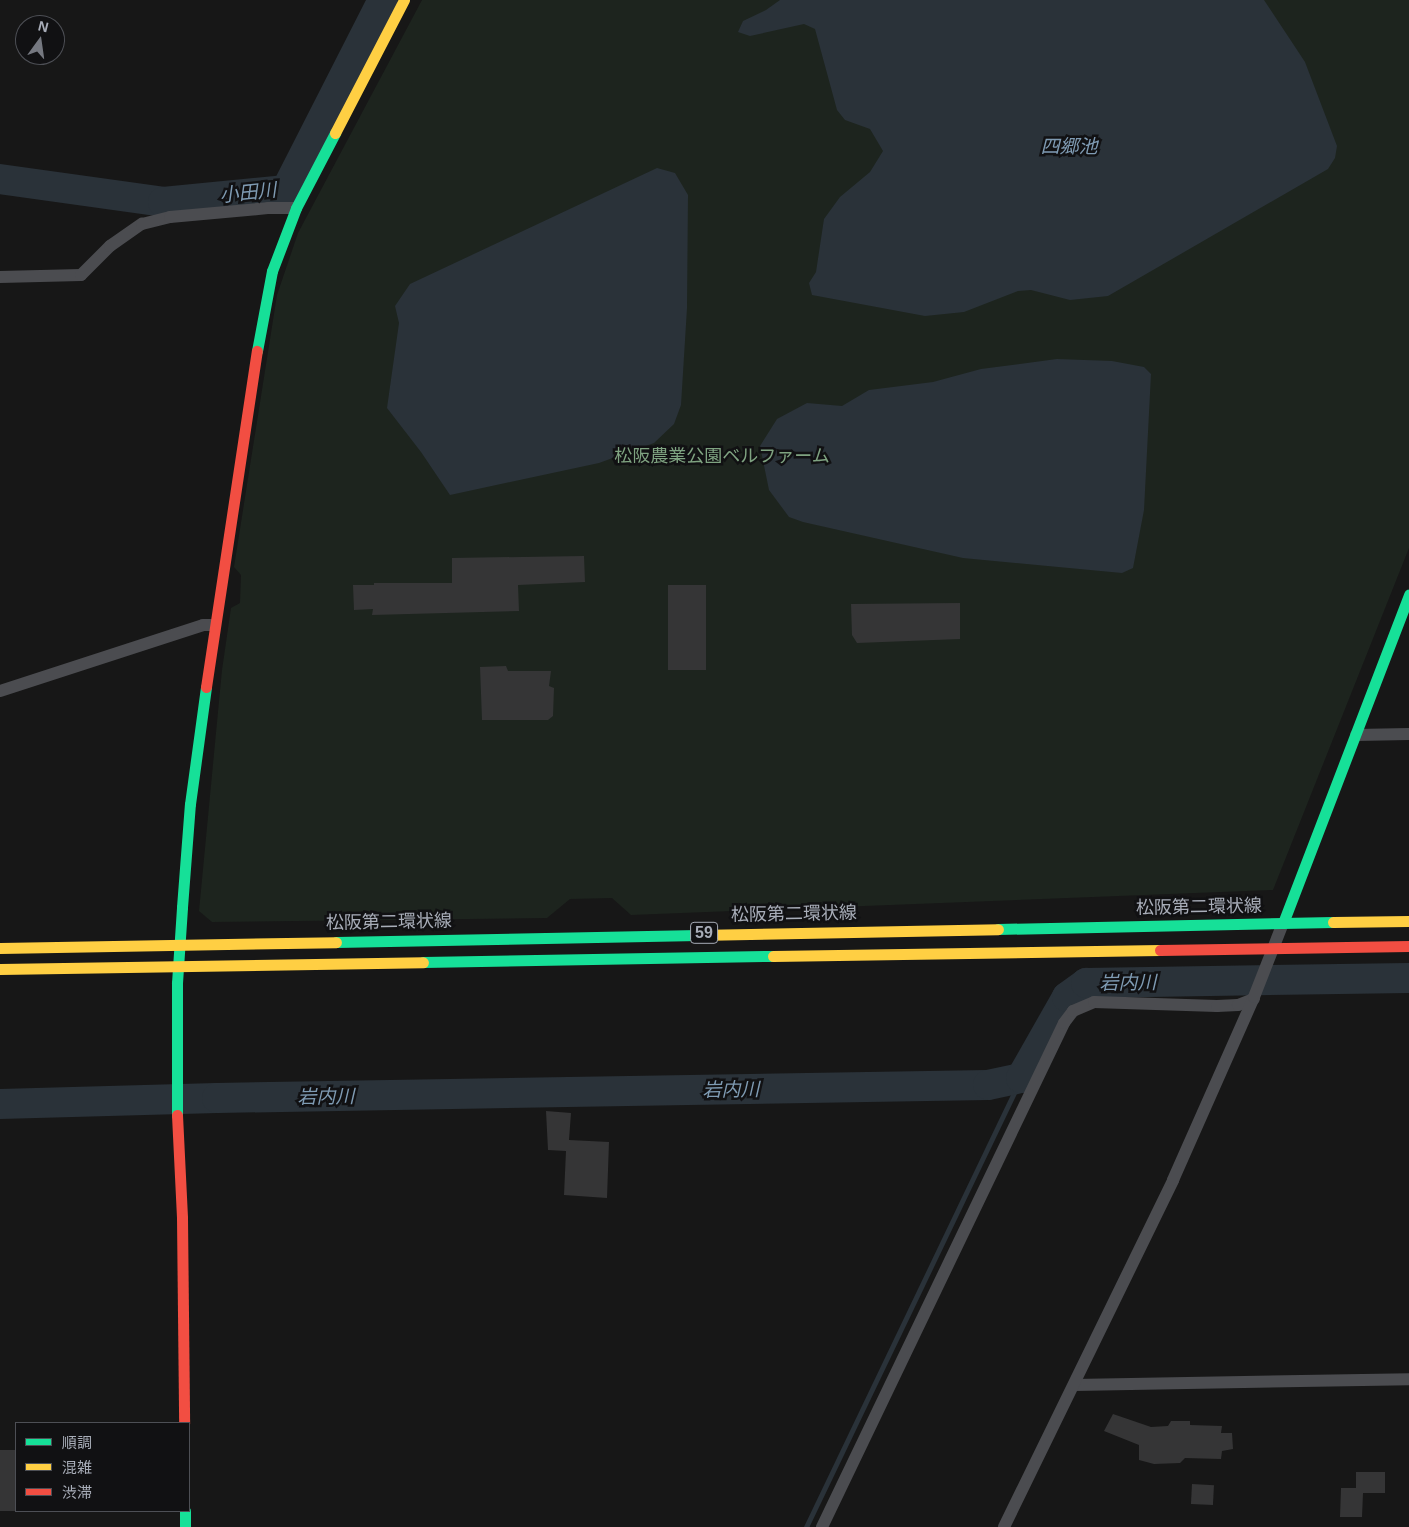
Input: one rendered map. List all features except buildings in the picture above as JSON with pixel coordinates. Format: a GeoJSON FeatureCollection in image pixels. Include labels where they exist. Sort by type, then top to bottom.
{"type":"FeatureCollection","features":[{"type":"Feature","properties":{"kind":"main road"},"geometry":{"type":"LineString","coordinates":[[184,1422],[182,1218],[177,1115],[178,966],[190,804],[214,626],[263,308],[272,271],[296,208],[404,0]]}},
{"type":"Feature","properties":{"kind":"main road"},"geometry":{"type":"LineString","coordinates":[[1283,923],[1409,594]]}},
{"type":"Feature","properties":{"kind":"main road","name":"松阪第二環状線"},"geometry":{"type":"LineString","coordinates":[[0,948],[1409,921]]}},
{"type":"Feature","properties":{"kind":"main road","name":"59"},"geometry":{"type":"LineString","coordinates":[[0,969],[1409,946]]}},
{"type":"Feature","properties":{"kind":"main road"},"geometry":{"type":"LineString","coordinates":[[185,1512],[185,1527]]}},
{"type":"Feature","properties":{"kind":"street"},"geometry":{"type":"LineString","coordinates":[[0,277],[81,275],[110,246],[142,224],[170,217],[268,208],[296,208]]}},
{"type":"Feature","properties":{"kind":"street"},"geometry":{"type":"LineString","coordinates":[[0,691],[203,625],[214,626]]}},
{"type":"Feature","properties":{"kind":"street"},"geometry":{"type":"LineString","coordinates":[[1356,735],[1409,734]]}},
{"type":"Feature","properties":{"kind":"street"},"geometry":{"type":"LineString","coordinates":[[1004,1527],[1173,1180],[1254,998],[1283,923]]}},
{"type":"Feature","properties":{"kind":"street"},"geometry":{"type":"LineString","coordinates":[[822,1527],[1060,1032],[1073,1010],[1094,1002],[1217,1006],[1238,1005],[1254,998]]}},
{"type":"Feature","properties":{"kind":"street"},"geometry":{"type":"LineString","coordinates":[[1074,1385],[1409,1379]]}},
{"type":"Feature","properties":{"kind":"green space","name":"松阪農業公園ベルファーム"},"geometry":{"type":"Polygon","coordinates":[[[422,0],[1409,0],[1409,548],[1273,890],[631,915],[612,898],[570,899],[547,918],[212,922],[199,911],[222,670],[231,608],[240,603],[241,575],[234,567],[277,295],[298,233],[422,0]]]}},
{"type":"Feature","properties":{"kind":"water","name":"四郷池"},"geometry":{"type":"Polygon","coordinates":[[[780,0],[1264,0],[1305,62],[1337,146],[1335,158],[1328,169],[1108,296],[1070,300],[1031,290],[1018,291],[964,312],[925,316],[812,295],[809,283],[816,272],[824,219],[840,197],[870,172],[883,151],[870,129],[845,120],[837,110],[815,29],[804,24],[750,36],[738,32],[743,21],[766,10],[780,0]]]}},
{"type":"Feature","properties":{"kind":"water"},"geometry":{"type":"Polygon","coordinates":[[[657,168],[675,173],[688,195],[687,308],[681,405],[674,424],[654,443],[599,463],[450,495],[421,452],[387,408],[399,323],[395,306],[410,284],[657,168]]]}},
{"type":"Feature","properties":{"kind":"water"},"geometry":{"type":"Polygon","coordinates":[[[1057,359],[1112,361],[1144,367],[1151,374],[1144,510],[1133,568],[1122,573],[963,558],[803,522],[789,517],[769,490],[760,446],[777,419],[807,403],[842,406],[869,390],[933,382],[981,369],[1057,359]]]}},
{"type":"Feature","properties":{"kind":"waterway","name":"小田川"},"geometry":{"type":"LineString","coordinates":[[0,179],[163,202],[286,190],[383,0]]}},
{"type":"Feature","properties":{"kind":"waterway","name":"岩内川"},"geometry":{"type":"LineString","coordinates":[[0,1104],[217,1098],[988,1085],[1021,1078],[1067,997],[1086,983],[1409,978]]}},
{"type":"Feature","properties":{"kind":"waterway"},"geometry":{"type":"LineString","coordinates":[[806,1527],[1021,1078]]}},
{"type":"Feature","properties":{"kind":"traffic: fast"},"geometry":{"type":"LineString","coordinates":[[257,351],[272,271],[296,208],[335,133]]}},
{"type":"Feature","properties":{"kind":"traffic: fast"},"geometry":{"type":"LineString","coordinates":[[1283,923],[1409,594]]}},
{"type":"Feature","properties":{"kind":"traffic: fast"},"geometry":{"type":"LineString","coordinates":[[177,1115],[177,983],[182,907],[190,804],[206,687]]}},
{"type":"Feature","properties":{"kind":"traffic: fast"},"geometry":{"type":"LineString","coordinates":[[998,929],[1333,922]]}},
{"type":"Feature","properties":{"kind":"traffic: fast"},"geometry":{"type":"LineString","coordinates":[[336,942],[698,935]]}},
{"type":"Feature","properties":{"kind":"traffic: fast"},"geometry":{"type":"LineString","coordinates":[[423,962],[773,956]]}},
{"type":"Feature","properties":{"kind":"traffic: fast"},"geometry":{"type":"LineString","coordinates":[[185,1512],[185,1527]]}},
{"type":"Feature","properties":{"kind":"traffic: slow"},"geometry":{"type":"LineString","coordinates":[[335,133],[404,0]]}},
{"type":"Feature","properties":{"kind":"traffic: slow"},"geometry":{"type":"LineString","coordinates":[[1333,922],[1409,921]]}},
{"type":"Feature","properties":{"kind":"traffic: slow"},"geometry":{"type":"LineString","coordinates":[[698,935],[998,929]]}},
{"type":"Feature","properties":{"kind":"traffic: slow"},"geometry":{"type":"LineString","coordinates":[[0,948],[336,942]]}},
{"type":"Feature","properties":{"kind":"traffic: slow"},"geometry":{"type":"LineString","coordinates":[[773,956],[1160,950]]}},
{"type":"Feature","properties":{"kind":"traffic: slow"},"geometry":{"type":"LineString","coordinates":[[0,969],[423,962]]}},
{"type":"Feature","properties":{"kind":"traffic: jam"},"geometry":{"type":"LineString","coordinates":[[206,687],[257,351]]}},
{"type":"Feature","properties":{"kind":"traffic: jam"},"geometry":{"type":"LineString","coordinates":[[1160,950],[1409,946]]}},
{"type":"Feature","properties":{"kind":"traffic: jam"},"geometry":{"type":"LineString","coordinates":[[177,1115],[182,1218],[184,1422]]}}]}
